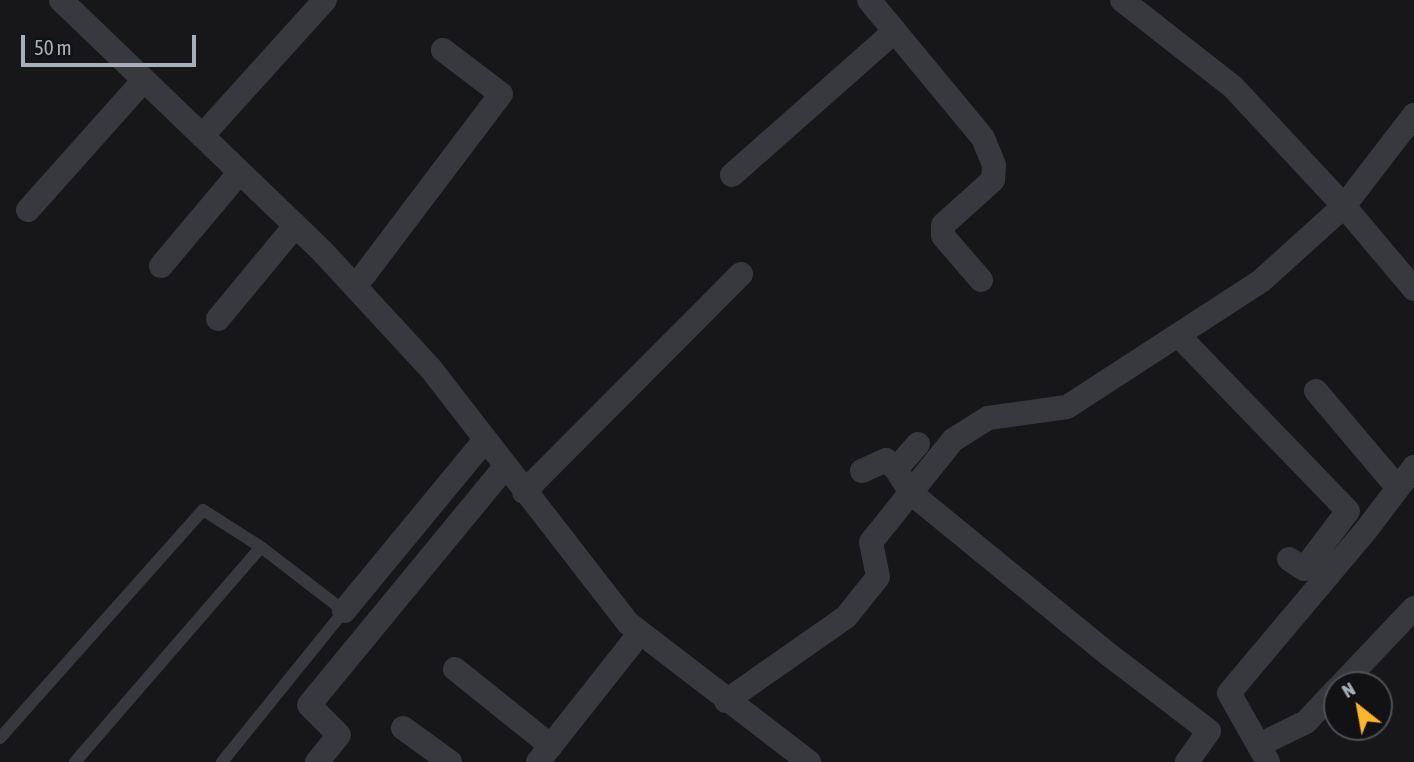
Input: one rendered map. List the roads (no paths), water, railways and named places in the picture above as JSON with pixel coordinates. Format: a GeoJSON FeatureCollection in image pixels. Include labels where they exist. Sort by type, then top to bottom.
{"type":"FeatureCollection","features":[{"type":"Feature","properties":{"kind":"street"},"geometry":{"type":"LineString","coordinates":[[61,0],[295,226],[431,369],[628,623],[726,701],[809,762]]}},
{"type":"Feature","properties":{"kind":"street"},"geometry":{"type":"LineString","coordinates":[[202,136],[325,0]]}},
{"type":"Feature","properties":{"kind":"street"},"geometry":{"type":"LineString","coordinates":[[869,0],[983,138],[994,165],[993,180],[943,225],[943,236],[981,281]]}},
{"type":"Feature","properties":{"kind":"street"},"geometry":{"type":"LineString","coordinates":[[1122,0],[1233,87],[1344,206],[1414,289]]}},
{"type":"Feature","properties":{"kind":"street"},"geometry":{"type":"LineString","coordinates":[[732,175],[895,31]]}},
{"type":"Feature","properties":{"kind":"street"},"geometry":{"type":"LineString","coordinates":[[355,287],[501,94],[443,50]]}},
{"type":"Feature","properties":{"kind":"street"},"geometry":{"type":"LineString","coordinates":[[28,211],[144,80]]}},
{"type":"Feature","properties":{"kind":"street"},"geometry":{"type":"LineString","coordinates":[[726,701],[846,617],[877,577],[871,541],[953,440],[988,418],[1067,407],[1261,281],[1344,206],[1414,115]]}},
{"type":"Feature","properties":{"kind":"street"},"geometry":{"type":"LineString","coordinates":[[161,266],[240,172]]}},
{"type":"Feature","properties":{"kind":"street"},"geometry":{"type":"LineString","coordinates":[[218,319],[295,226]]}},
{"type":"Feature","properties":{"kind":"street"},"geometry":{"type":"LineString","coordinates":[[524,492],[741,274]]}},
{"type":"Feature","properties":{"kind":"street"},"geometry":{"type":"LineString","coordinates":[[1178,335],[1367,529]]}},
{"type":"Feature","properties":{"kind":"street"},"geometry":{"type":"LineString","coordinates":[[1316,391],[1398,488]]}},
{"type":"Feature","properties":{"kind":"street"},"geometry":{"type":"LineString","coordinates":[[344,611],[485,440]]}},
{"type":"Feature","properties":{"kind":"street"},"geometry":{"type":"LineString","coordinates":[[896,469],[918,444]]}},
{"type":"Feature","properties":{"kind":"street"},"geometry":{"type":"LineString","coordinates":[[862,471],[886,460],[896,469],[911,493],[1108,654],[1209,732]]}},
{"type":"Feature","properties":{"kind":"street"},"geometry":{"type":"LineString","coordinates":[[317,762],[339,735],[309,705],[505,467]]}},
{"type":"Feature","properties":{"kind":"street"},"geometry":{"type":"LineString","coordinates":[[1323,704],[1306,722],[1263,754],[1229,693],[1367,529],[1414,467]]}},
{"type":"Feature","properties":{"kind":"street"},"geometry":{"type":"LineString","coordinates":[[1289,559],[1304,569],[1348,511]]}},
{"type":"Feature","properties":{"kind":"street"},"geometry":{"type":"LineString","coordinates":[[1354,671],[1414,608]]}},
{"type":"Feature","properties":{"kind":"street"},"geometry":{"type":"LineString","coordinates":[[455,669],[544,757],[640,633]]}},
{"type":"Feature","properties":{"kind":"street"},"geometry":{"type":"LineString","coordinates":[[1187,762],[1209,732],[1243,718]]}},
{"type":"Feature","properties":{"kind":"street"},"geometry":{"type":"LineString","coordinates":[[403,728],[450,762]]}},
{"type":"Feature","properties":{"kind":"lane"},"geometry":{"type":"LineString","coordinates":[[0,738],[203,510],[261,547],[344,611],[222,762]]}},
{"type":"Feature","properties":{"kind":"lane"},"geometry":{"type":"LineString","coordinates":[[75,762],[261,547]]}}]}
